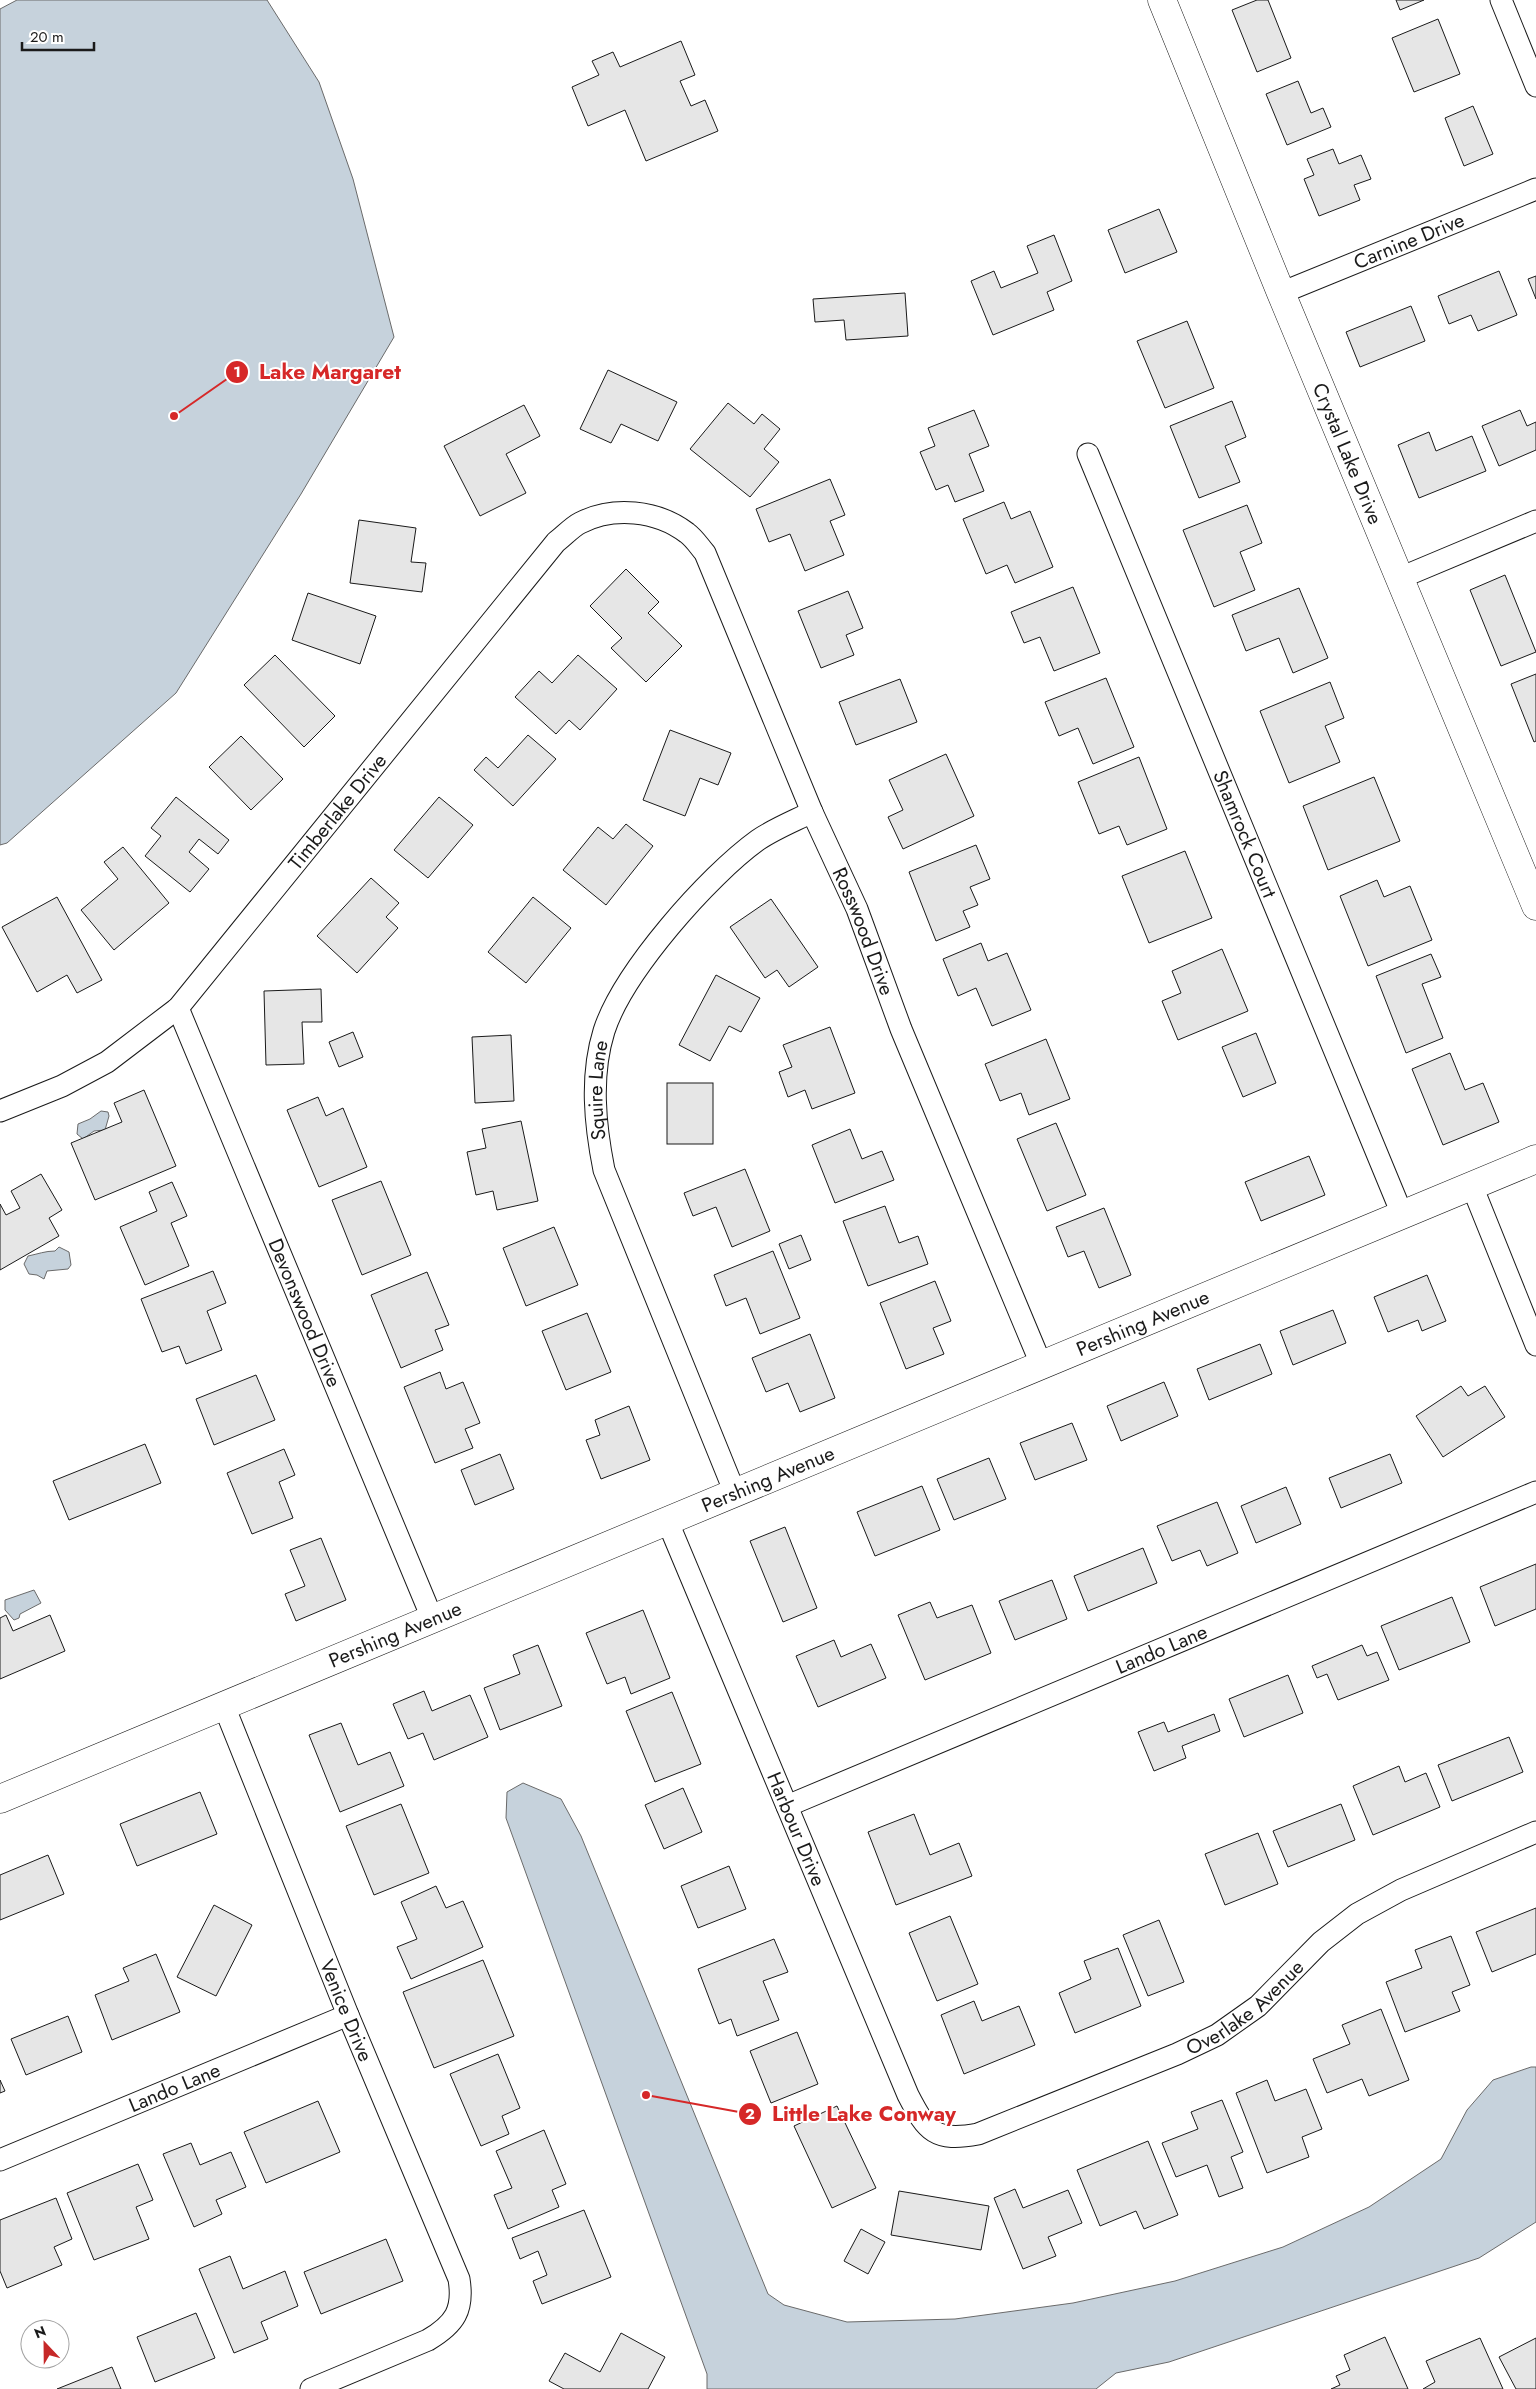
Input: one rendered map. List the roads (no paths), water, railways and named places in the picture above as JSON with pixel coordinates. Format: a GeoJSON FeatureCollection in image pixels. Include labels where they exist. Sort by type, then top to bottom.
{"type":"FeatureCollection","features":[{"type":"Feature","properties":{"kind":"street","name":"Crystal Lake Drive"},"geometry":{"type":"LineString","coordinates":[[1162,0],[1281,293],[1536,906]]}},
{"type":"Feature","properties":{"kind":"street"},"geometry":{"type":"LineString","coordinates":[[1501,0],[1536,86]]}},
{"type":"Feature","properties":{"kind":"street","name":"Carnine Drive"},"geometry":{"type":"LineString","coordinates":[[1281,293],[1536,189]]}},
{"type":"Feature","properties":{"kind":"street","name":"Shamrock Court"},"geometry":{"type":"LineString","coordinates":[[1088,454],[1402,1214]]}},
{"type":"Feature","properties":{"kind":"street","name":"Timberlake Drive"},"geometry":{"type":"LineString","coordinates":[[0,1111],[62,1086],[107,1062],[178,1008],[556,542],[578,524],[602,514],[630,512],[660,518]]}},
{"type":"Feature","properties":{"kind":"street","name":"Rosswood Drive"},"geometry":{"type":"LineString","coordinates":[[660,518],[687,533],[705,553],[812,812],[857,909],[902,1030],[1041,1364]]}},
{"type":"Feature","properties":{"kind":"street"},"geometry":{"type":"LineString","coordinates":[[1400,578],[1536,521]]}},
{"type":"Feature","properties":{"kind":"street","name":"Squire Lane"},"geometry":{"type":"LineString","coordinates":[[735,1493],[604,1170],[596,1127],[596,1078],[604,1031],[623,991],[648,954],[727,865],[760,839],[812,812]]}},
{"type":"Feature","properties":{"kind":"street","name":"Devonswood Drive"},"geometry":{"type":"LineString","coordinates":[[178,1008],[432,1618]]}},
{"type":"Feature","properties":{"kind":"street","name":"Pershing Avenue"},"geometry":{"type":"LineString","coordinates":[[0,1799],[1536,1159]]}},
{"type":"Feature","properties":{"kind":"street"},"geometry":{"type":"LineString","coordinates":[[1472,1186],[1536,1345]]}},
{"type":"Feature","properties":{"kind":"street","name":"Lando Lane"},"geometry":{"type":"LineString","coordinates":[[787,1806],[1536,1492]]}},
{"type":"Feature","properties":{"kind":"street","name":"Harbour Drive"},"geometry":{"type":"LineString","coordinates":[[668,1520],[908,2096],[919,2117],[933,2133]]}},
{"type":"Feature","properties":{"kind":"street","name":"Venice Drive"},"geometry":{"type":"LineString","coordinates":[[224,1706],[348,2014],[459,2279],[462,2298],[458,2313],[445,2330],[428,2340],[311,2389]]}},
{"type":"Feature","properties":{"kind":"street","name":"Overlake Avenue"},"geometry":{"type":"LineString","coordinates":[[933,2133],[956,2138],[978,2134],[1177,2054],[1217,2035],[1258,2006],[1321,1942],[1357,1914],[1401,1890],[1536,1832]]}},
{"type":"Feature","properties":{"kind":"street","name":"Lando Lane"},"geometry":{"type":"LineString","coordinates":[[0,2160],[348,2014]]}},
{"type":"Feature","properties":{"kind":"place","name":"Lake Margaret"},"geometry":{"type":"Point","coordinates":[174,416]}},
{"type":"Feature","properties":{"kind":"place","name":"Little Lake Conway"},"geometry":{"type":"Point","coordinates":[646,2095]}}]}
